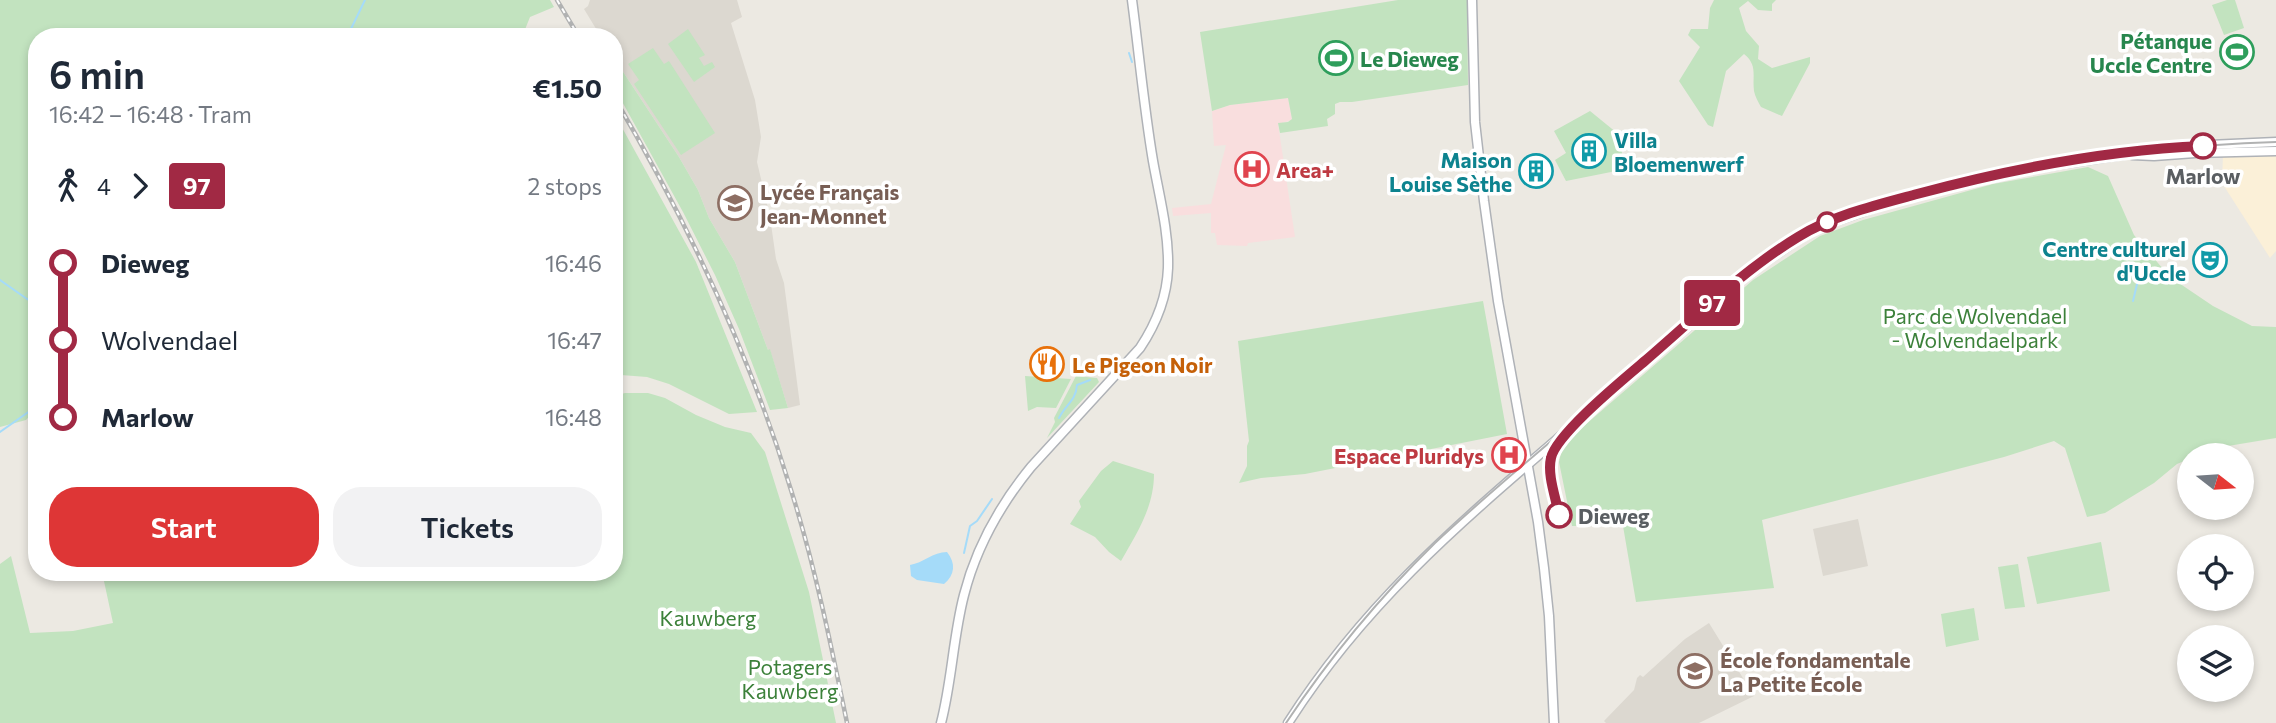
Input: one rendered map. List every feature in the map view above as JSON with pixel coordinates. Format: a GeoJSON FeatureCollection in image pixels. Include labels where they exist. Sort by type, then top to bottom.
{"type":"FeatureCollection","features":[{"type":"Feature","properties":{"kind":"street"},"geometry":{"type":"LineString","coordinates":[[941,723],[964,594],[989,529],[1018,482],[1140,348],[1163,301],[1168,267],[1163,214],[1132,0]]}},
{"type":"Feature","properties":{"kind":"street"},"geometry":{"type":"LineString","coordinates":[[1472,0],[1474,110],[1483,194],[1502,331],[1538,522],[1547,594],[1554,723]]}},
{"type":"Feature","properties":{"kind":"street"},"geometry":{"type":"LineString","coordinates":[[2127,154],[2130,151],[2171,147],[2276,142]]}},
{"type":"Feature","properties":{"kind":"street"},"geometry":{"type":"LineString","coordinates":[[1288,723],[1336,655],[1396,584],[1443,538],[1754,270],[1814,230],[1872,208],[1944,188],[2036,168],[2127,154],[2154,156],[2276,151]]}},
{"type":"Feature","properties":{"kind":"shaded area","name":"Lycée Français Jean-Monnet"},"geometry":{"type":"Polygon","coordinates":[[[590,0],[737,0],[742,17],[731,23],[755,100],[761,137],[757,162],[770,217],[776,259],[784,283],[800,405],[788,408],[770,350],[735,262],[709,218],[698,190],[679,157],[623,72],[623,28],[596,28],[584,9],[590,0]]]}},
{"type":"Feature","properties":{"kind":"shaded area","name":"Area+"},"geometry":{"type":"Polygon","coordinates":[[[1288,98],[1292,120],[1278,124],[1295,237],[1248,243],[1247,246],[1217,245],[1215,233],[1211,233],[1211,213],[1173,216],[1172,208],[1211,204],[1226,145],[1214,146],[1212,111],[1230,105],[1288,98]]]}},
{"type":"Feature","properties":{"kind":"shaded area"},"geometry":{"type":"Polygon","coordinates":[[[2223,154],[2276,154],[2276,251],[2270,258],[2222,183],[2223,154]]]}},
{"type":"Feature","properties":{"kind":"shaded area"},"geometry":{"type":"Polygon","coordinates":[[[1858,519],[1868,566],[1823,576],[1813,529],[1858,519]]]}},
{"type":"Feature","properties":{"kind":"shaded area","name":"École fondamentale La Petite École"},"geometry":{"type":"Polygon","coordinates":[[[1709,623],[1754,696],[1699,723],[1604,721],[1634,690],[1640,675],[1643,677],[1685,639],[1709,623]]]}},
{"type":"Feature","properties":{"kind":"green space"},"geometry":{"type":"Polygon","coordinates":[[[0,0],[550,0],[554,7],[530,17],[526,28],[28,28],[28,418],[0,427],[0,0]]]}},
{"type":"Feature","properties":{"kind":"green space","name":"Le Dieweg"},"geometry":{"type":"Polygon","coordinates":[[[1398,0],[1467,0],[1468,85],[1340,102],[1335,104],[1335,114],[1327,119],[1328,126],[1280,133],[1278,123],[1292,119],[1288,98],[1230,105],[1212,111],[1200,32],[1398,0]]]}},
{"type":"Feature","properties":{"kind":"green space"},"geometry":{"type":"Polygon","coordinates":[[[1714,0],[1776,0],[1772,4],[1772,11],[1758,10],[1748,1],[1739,8],[1746,31],[1759,46],[1758,59],[1772,68],[1810,57],[1810,63],[1782,116],[1761,107],[1754,91],[1753,67],[1744,54],[1726,71],[1713,127],[1708,125],[1679,81],[1700,47],[1688,35],[1691,29],[1708,29],[1710,8],[1714,0]]]}},
{"type":"Feature","properties":{"kind":"green space"},"geometry":{"type":"Polygon","coordinates":[[[2235,0],[2244,28],[2224,35],[2212,5],[2235,0]]]}},
{"type":"Feature","properties":{"kind":"green space"},"geometry":{"type":"Polygon","coordinates":[[[688,29],[705,55],[699,58],[704,66],[712,62],[715,67],[694,82],[668,44],[688,29]]]}},
{"type":"Feature","properties":{"kind":"green space"},"geometry":{"type":"Polygon","coordinates":[[[653,48],[664,64],[669,61],[715,133],[681,155],[634,84],[639,80],[628,64],[653,48]]]}},
{"type":"Feature","properties":{"kind":"green space"},"geometry":{"type":"Polygon","coordinates":[[[623,72],[679,157],[698,190],[709,218],[735,262],[768,350],[770,349],[788,408],[770,410],[739,329],[683,212],[623,103],[623,72]]]}},
{"type":"Feature","properties":{"kind":"green space"},"geometry":{"type":"Polygon","coordinates":[[[1590,111],[1617,133],[1626,169],[1566,181],[1555,160],[1566,153],[1554,131],[1590,111]]]}},
{"type":"Feature","properties":{"kind":"green space"},"geometry":{"type":"Polygon","coordinates":[[[623,129],[696,262],[757,412],[729,414],[669,384],[647,377],[623,375],[623,129]]]}},
{"type":"Feature","properties":{"kind":"green space","name":"Parc de Wolvendael - Wolvendaelpark"},"geometry":{"type":"Polygon","coordinates":[[[2088,167],[2108,176],[2134,235],[2170,277],[2213,306],[2252,326],[2276,327],[2276,438],[2246,443],[2177,443],[2177,464],[2154,483],[2105,513],[2087,517],[2065,448],[2054,441],[2004,457],[1762,520],[1774,588],[1636,602],[1623,526],[1572,526],[1559,462],[1563,444],[1753,280],[1820,236],[1863,220],[1993,184],[2088,167]]]}},
{"type":"Feature","properties":{"kind":"green space"},"geometry":{"type":"Polygon","coordinates":[[[1483,301],[1507,434],[1305,474],[1239,483],[1247,466],[1249,441],[1238,341],[1483,301]]]}},
{"type":"Feature","properties":{"kind":"green space"},"geometry":{"type":"Polygon","coordinates":[[[1025,376],[1071,379],[1056,408],[1037,407],[1028,411],[1025,376]]]}},
{"type":"Feature","properties":{"kind":"green space"},"geometry":{"type":"Polygon","coordinates":[[[1076,376],[1097,378],[1099,382],[1047,438],[1055,422],[1054,418],[1076,376]]]}},
{"type":"Feature","properties":{"kind":"green space","name":"Kauwberg"},"geometry":{"type":"Polygon","coordinates":[[[648,393],[665,398],[725,427],[751,433],[765,452],[809,592],[836,723],[0,723],[0,564],[11,556],[30,633],[73,631],[113,623],[104,581],[623,581],[623,394],[648,393]]]}},
{"type":"Feature","properties":{"kind":"green space"},"geometry":{"type":"Polygon","coordinates":[[[1113,461],[1154,474],[1148,509],[1121,561],[1095,537],[1070,524],[1081,507],[1079,501],[1101,471],[1113,461]]]}},
{"type":"Feature","properties":{"kind":"green space"},"geometry":{"type":"Polygon","coordinates":[[[2101,542],[2110,591],[2037,604],[2027,557],[2101,542]]]}},
{"type":"Feature","properties":{"kind":"green space"},"geometry":{"type":"Polygon","coordinates":[[[2018,564],[2025,607],[2005,609],[1998,567],[2018,564]]]}},
{"type":"Feature","properties":{"kind":"green space"},"geometry":{"type":"Polygon","coordinates":[[[1974,608],[1979,640],[1946,647],[1941,614],[1974,608]]]}},
{"type":"Feature","properties":{"kind":"water"},"geometry":{"type":"Polygon","coordinates":[[[947,552],[953,569],[944,584],[917,580],[911,576],[910,565],[947,552]]]}},
{"type":"Feature","properties":{"kind":"waterway"},"geometry":{"type":"LineString","coordinates":[[351,28],[365,0]]}},
{"type":"Feature","properties":{"kind":"waterway"},"geometry":{"type":"LineString","coordinates":[[1129,53],[1132,62]]}},
{"type":"Feature","properties":{"kind":"waterway"},"geometry":{"type":"LineString","coordinates":[[0,280],[28,299]]}},
{"type":"Feature","properties":{"kind":"waterway"},"geometry":{"type":"LineString","coordinates":[[2133,301],[2138,280]]}},
{"type":"Feature","properties":{"kind":"waterway"},"geometry":{"type":"LineString","coordinates":[[1059,418],[1072,399],[1077,385],[1090,380]]}},
{"type":"Feature","properties":{"kind":"waterway"},"geometry":{"type":"LineString","coordinates":[[0,432],[28,412]]}},
{"type":"Feature","properties":{"kind":"waterway"},"geometry":{"type":"LineString","coordinates":[[964,553],[970,526],[977,521],[992,499]]}},
{"type":"Feature","properties":{"kind":"tram line"},"geometry":{"type":"LineString","coordinates":[[1286,723],[1356,629],[1435,543],[1721,293],[1787,244],[1824,224],[1866,208],[1968,181],[2143,151],[2276,142]]}},
{"type":"Feature","properties":{"kind":"tram line","name":"97"},"geometry":{"type":"LineString","coordinates":[[1559,515],[1550,463],[1552,453],[1561,441],[1589,410],[1727,290],[1796,239],[1827,222],[1882,203],[1986,177],[2109,155],[2203,146]]}},
{"type":"Feature","properties":{"kind":"tram line"},"geometry":{"type":"LineString","coordinates":[[1559,515],[1551,468],[1555,450],[1561,441]]}},
{"type":"Feature","properties":{"kind":"railway"},"geometry":{"type":"LineString","coordinates":[[557,0],[574,28]]}},
{"type":"Feature","properties":{"kind":"railway"},"geometry":{"type":"LineString","coordinates":[[623,113],[691,239],[756,388],[808,548],[847,723]]}},
{"type":"Feature","properties":{"kind":"place","name":"Pétanque Uccle Centre"},"geometry":{"type":"Point","coordinates":[2237,52]}},
{"type":"Feature","properties":{"kind":"place","name":"Le Dieweg"},"geometry":{"type":"Point","coordinates":[1336,58]}},
{"type":"Feature","properties":{"kind":"place","name":"Marlow"},"geometry":{"type":"Point","coordinates":[2203,146]}},
{"type":"Feature","properties":{"kind":"place","name":"Villa Bloemenwerf"},"geometry":{"type":"Point","coordinates":[1589,151]}},
{"type":"Feature","properties":{"kind":"place","name":"Area+"},"geometry":{"type":"Point","coordinates":[1252,169]}},
{"type":"Feature","properties":{"kind":"place","name":"Maison Louise Sèthe"},"geometry":{"type":"Point","coordinates":[1536,171]}},
{"type":"Feature","properties":{"kind":"place","name":"Lycée Français Jean-Monnet"},"geometry":{"type":"Point","coordinates":[735,203]}},
{"type":"Feature","properties":{"kind":"place","name":"Centre culturel d'Uccle"},"geometry":{"type":"Point","coordinates":[2210,260]}},
{"type":"Feature","properties":{"kind":"place","name":"Le Pigeon Noir"},"geometry":{"type":"Point","coordinates":[1047,364]}},
{"type":"Feature","properties":{"kind":"place","name":"Espace Pluridys"},"geometry":{"type":"Point","coordinates":[1509,455]}},
{"type":"Feature","properties":{"kind":"place","name":"Dieweg"},"geometry":{"type":"Point","coordinates":[1559,515]}},
{"type":"Feature","properties":{"kind":"place","name":"École fondamentale La Petite École"},"geometry":{"type":"Point","coordinates":[1695,671]}},
{"type":"Feature","properties":{"kind":"park label","name":"Potagers Kauwberg"},"geometry":{"type":"Point","coordinates":[790,678]}}]}
